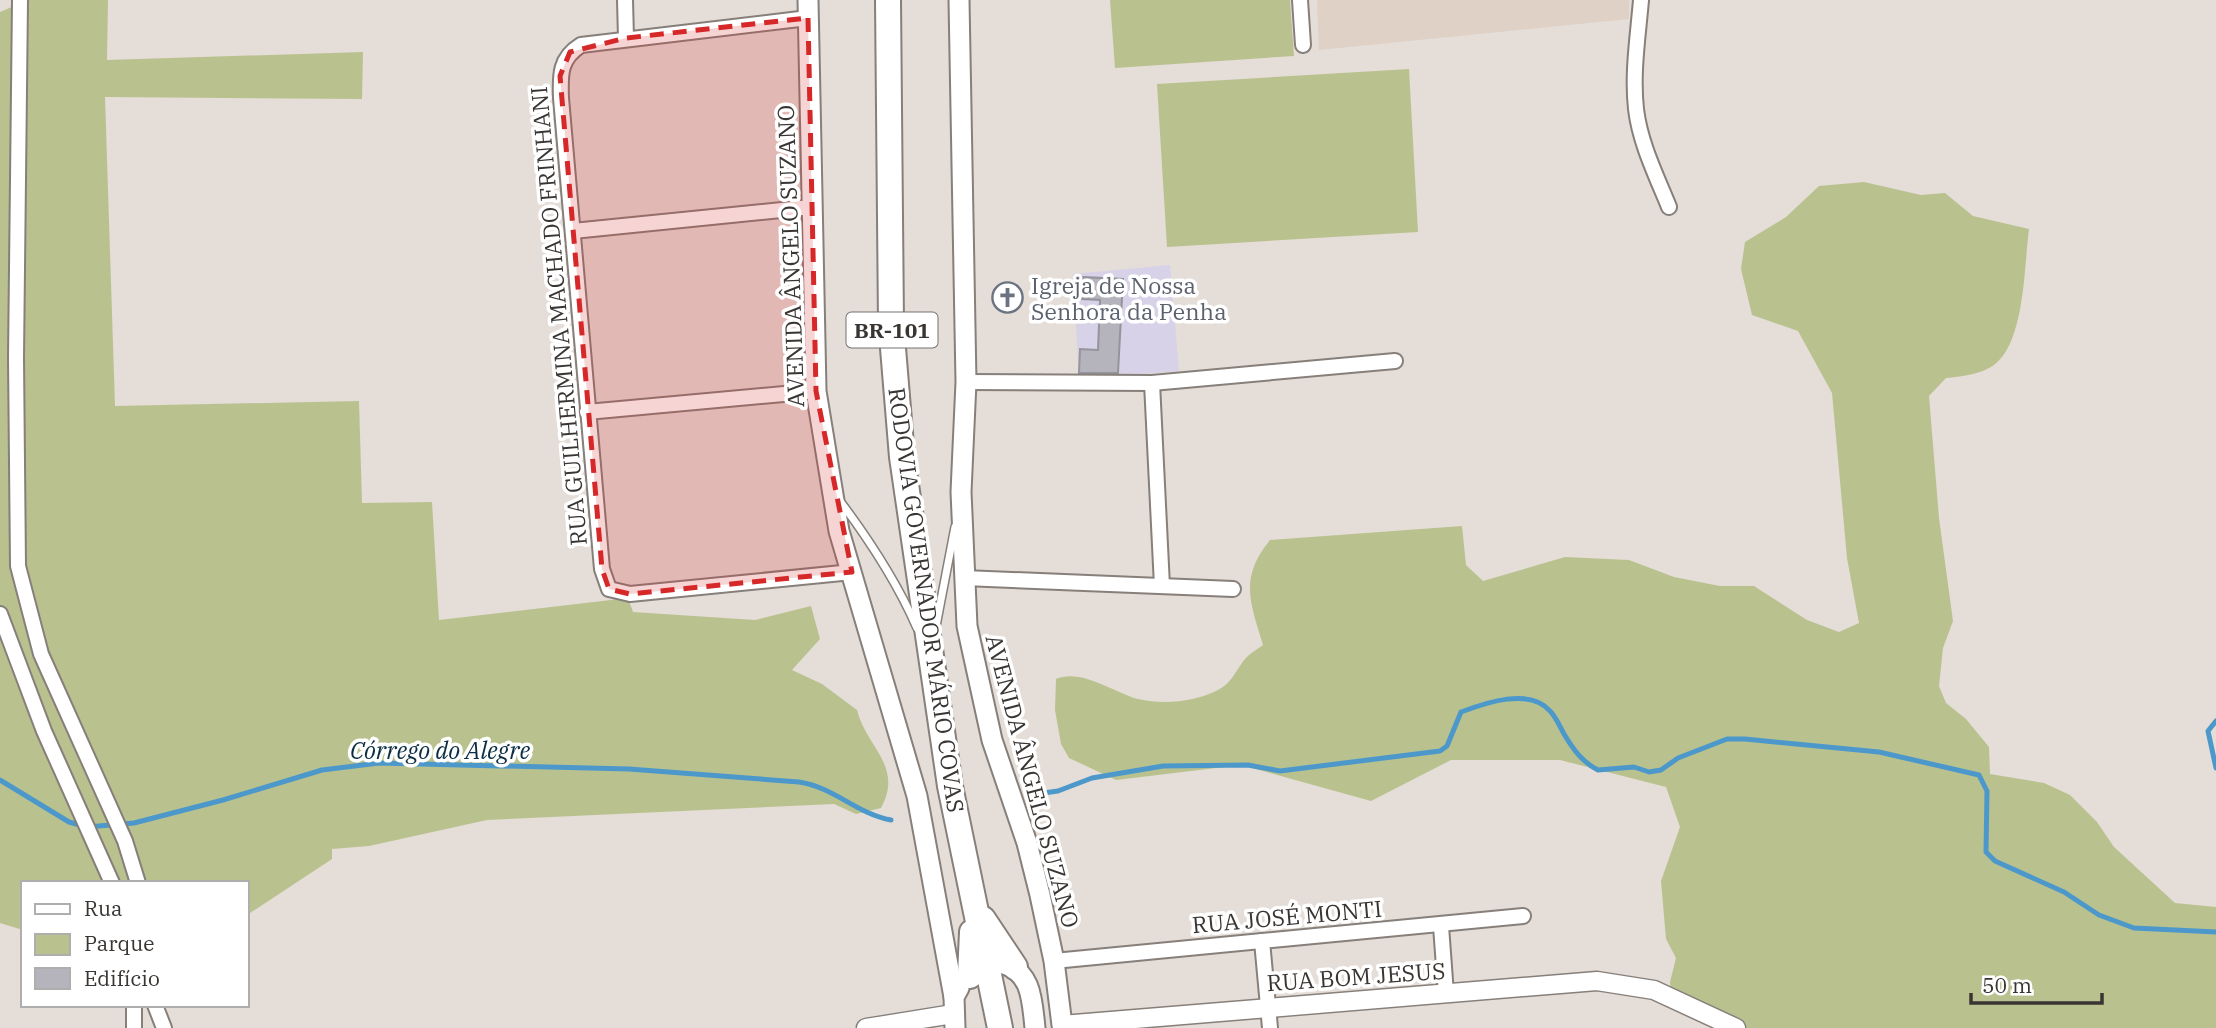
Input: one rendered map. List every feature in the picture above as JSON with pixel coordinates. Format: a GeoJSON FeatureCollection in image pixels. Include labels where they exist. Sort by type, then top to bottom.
{"type":"FeatureCollection","features":[{"type":"Feature","properties":{"kind":"highway","name":"RODOVIA GOVERNADOR MÁRIO COVAS"},"geometry":{"type":"LineString","coordinates":[[890,6],[891,324],[902,457],[930,657],[973,903],[979,970],[1000,1028]]}},
{"type":"Feature","properties":{"kind":"highway"},"geometry":{"type":"LineString","coordinates":[[973,903],[1015,967]]}},
{"type":"Feature","properties":{"kind":"main road","name":"AVENIDA ÂNGELO SUZANO"},"geometry":{"type":"LineString","coordinates":[[959,0],[966,382],[961,492],[967,626],[992,740],[1027,843],[1054,961],[1061,1027]]}},
{"type":"Feature","properties":{"kind":"main road","name":"AVENIDA ÂNGELO SUZANO"},"geometry":{"type":"LineString","coordinates":[[808,9],[816,391],[829,486],[917,796],[954,1019]]}},
{"type":"Feature","properties":{"kind":"main road"},"geometry":{"type":"LineString","coordinates":[[954,1019],[979,970],[1001,963],[1015,967],[1024,976],[1035,1028]]}},
{"type":"Feature","properties":{"kind":"main road"},"geometry":{"type":"LineString","coordinates":[[1032,1006],[1061,1027]]}},
{"type":"Feature","properties":{"kind":"street"},"geometry":{"type":"LineString","coordinates":[[20,0],[16,358],[18,566],[41,654],[125,841],[137,881]]}},
{"type":"Feature","properties":{"kind":"street"},"geometry":{"type":"LineString","coordinates":[[625,0],[626,38],[808,9]]}},
{"type":"Feature","properties":{"kind":"street"},"geometry":{"type":"LineString","coordinates":[[1300,0],[1303,46]]}},
{"type":"Feature","properties":{"kind":"street"},"geometry":{"type":"LineString","coordinates":[[1641,0],[1635,70],[1637,109],[1643,141],[1669,206]]}},
{"type":"Feature","properties":{"kind":"street","name":"RUA GUILHERMINA MACHADO FRINHANI"},"geometry":{"type":"LineString","coordinates":[[626,38],[581,45],[570,52],[563,62],[561,98],[602,569],[609,589],[630,594],[852,572]]}},
{"type":"Feature","properties":{"kind":"street"},"geometry":{"type":"LineString","coordinates":[[573,231],[811,207]]}},
{"type":"Feature","properties":{"kind":"street"},"geometry":{"type":"LineString","coordinates":[[966,382],[1152,383],[1395,361]]}},
{"type":"Feature","properties":{"kind":"street"},"geometry":{"type":"LineString","coordinates":[[1152,383],[1162,586]]}},
{"type":"Feature","properties":{"kind":"street"},"geometry":{"type":"LineString","coordinates":[[587,412],[816,391]]}},
{"type":"Feature","properties":{"kind":"street"},"geometry":{"type":"LineString","coordinates":[[964,578],[1233,589]]}},
{"type":"Feature","properties":{"kind":"street"},"geometry":{"type":"LineString","coordinates":[[0,614],[4,636],[110,881]]}},
{"type":"Feature","properties":{"kind":"street","name":"RUA JOSÉ MONTI"},"geometry":{"type":"LineString","coordinates":[[1054,961],[1441,926],[1523,916]]}},
{"type":"Feature","properties":{"kind":"street"},"geometry":{"type":"LineString","coordinates":[[1441,926],[1446,995]]}},
{"type":"Feature","properties":{"kind":"street"},"geometry":{"type":"LineString","coordinates":[[1262,941],[1270,1028]]}},
{"type":"Feature","properties":{"kind":"street","name":"RUA BOM JESUS"},"geometry":{"type":"LineString","coordinates":[[1061,1027],[1268,1007],[1597,981],[1654,990],[1736,1028]]}},
{"type":"Feature","properties":{"kind":"street"},"geometry":{"type":"LineString","coordinates":[[134,1007],[134,1028]]}},
{"type":"Feature","properties":{"kind":"street"},"geometry":{"type":"LineString","coordinates":[[156,1007],[164,1028]]}},
{"type":"Feature","properties":{"kind":"street"},"geometry":{"type":"LineString","coordinates":[[866,1028],[954,1019]]}},
{"type":"Feature","properties":{"kind":"lane"},"geometry":{"type":"LineString","coordinates":[[829,486],[870,540],[904,597],[930,657]]}},
{"type":"Feature","properties":{"kind":"lane"},"geometry":{"type":"LineString","coordinates":[[930,657],[961,492]]}},
{"type":"Feature","properties":{"kind":"highlighted area"},"geometry":{"type":"Polygon","coordinates":[[[808,18],[816,391],[852,572],[630,594],[609,589],[602,569],[561,98],[560,76],[570,52],[626,38],[808,18]]]}},
{"type":"Feature","properties":{"kind":"shaded area"},"geometry":{"type":"Polygon","coordinates":[[[1317,0],[1629,0],[1629,19],[1319,50],[1317,0]]]}},
{"type":"Feature","properties":{"kind":"shaded area"},"geometry":{"type":"Polygon","coordinates":[[[1170,265],[1179,371],[1079,379],[1073,274],[1170,265]]]}},
{"type":"Feature","properties":{"kind":"green space"},"geometry":{"type":"Polygon","coordinates":[[[28,0],[108,0],[107,60],[363,52],[362,99],[105,97],[115,406],[359,401],[362,503],[432,502],[439,620],[628,598],[633,612],[755,620],[811,606],[820,639],[792,670],[822,684],[857,710],[886,768],[887,793],[881,808],[856,814],[834,804],[487,820],[369,846],[332,849],[332,859],[248,914],[248,881],[21,881],[21,929],[0,923],[0,12],[28,0]]]}},
{"type":"Feature","properties":{"kind":"green space"},"geometry":{"type":"Polygon","coordinates":[[[1110,0],[1290,0],[1294,56],[1115,68],[1110,0]]]}},
{"type":"Feature","properties":{"kind":"green space"},"geometry":{"type":"Polygon","coordinates":[[[1409,69],[1418,232],[1167,247],[1157,84],[1409,69]]]}},
{"type":"Feature","properties":{"kind":"green space"},"geometry":{"type":"Polygon","coordinates":[[[1864,182],[1921,195],[1945,193],[1973,216],[2029,229],[2017,322],[2004,354],[1994,365],[1983,371],[1946,378],[1929,396],[1939,518],[1953,621],[1943,648],[1939,686],[1946,703],[1966,719],[1989,747],[1990,774],[2044,783],[2070,795],[2097,822],[2114,847],[2175,903],[2216,907],[2216,1028],[1733,1028],[1673,1005],[1670,982],[1676,958],[1666,939],[1661,881],[1680,827],[1666,787],[1560,760],[1451,760],[1371,801],[1241,765],[1116,780],[1069,758],[1061,744],[1055,710],[1056,679],[1076,676],[1148,701],[1189,700],[1222,687],[1246,658],[1263,645],[1250,591],[1254,566],[1270,540],[1462,526],[1466,565],[1483,581],[1565,557],[1629,560],[1674,577],[1720,586],[1754,586],[1807,620],[1839,632],[1859,623],[1847,558],[1832,393],[1798,331],[1752,315],[1741,269],[1745,242],[1786,217],[1819,186],[1864,182]]]}},
{"type":"Feature","properties":{"kind":"building"},"geometry":{"type":"Polygon","coordinates":[[[1083,277],[1123,279],[1118,373],[1079,373],[1080,349],[1098,350],[1100,300],[1082,299],[1083,277]]]}},
{"type":"Feature","properties":{"kind":"waterway","name":"Córrego do Alegre"},"geometry":{"type":"LineString","coordinates":[[1029,795],[1058,791],[1092,778],[1163,766],[1248,765],[1280,771],[1440,751],[1447,746],[1461,712],[1494,701],[1519,698],[1541,704],[1550,711],[1574,750],[1598,770],[1634,767],[1649,772],[1661,770],[1678,758],[1727,739],[1745,739],[1879,752],[1979,775],[1987,791],[1986,852],[1995,861],[2064,892],[2099,915],[2134,928],[2216,932]]}},
{"type":"Feature","properties":{"kind":"waterway"},"geometry":{"type":"LineString","coordinates":[[2216,721],[2208,731],[2216,768]]}},
{"type":"Feature","properties":{"kind":"waterway","name":"Córrego do Alegre"},"geometry":{"type":"LineString","coordinates":[[0,780],[69,822],[87,827],[134,823],[322,770],[379,763],[629,769],[799,782],[823,789],[867,812],[891,820]]}},
{"type":"Feature","properties":{"kind":"place","name":"Igreja de Nossa Senhora da Penha"},"geometry":{"type":"Point","coordinates":[1008,298]}}]}
